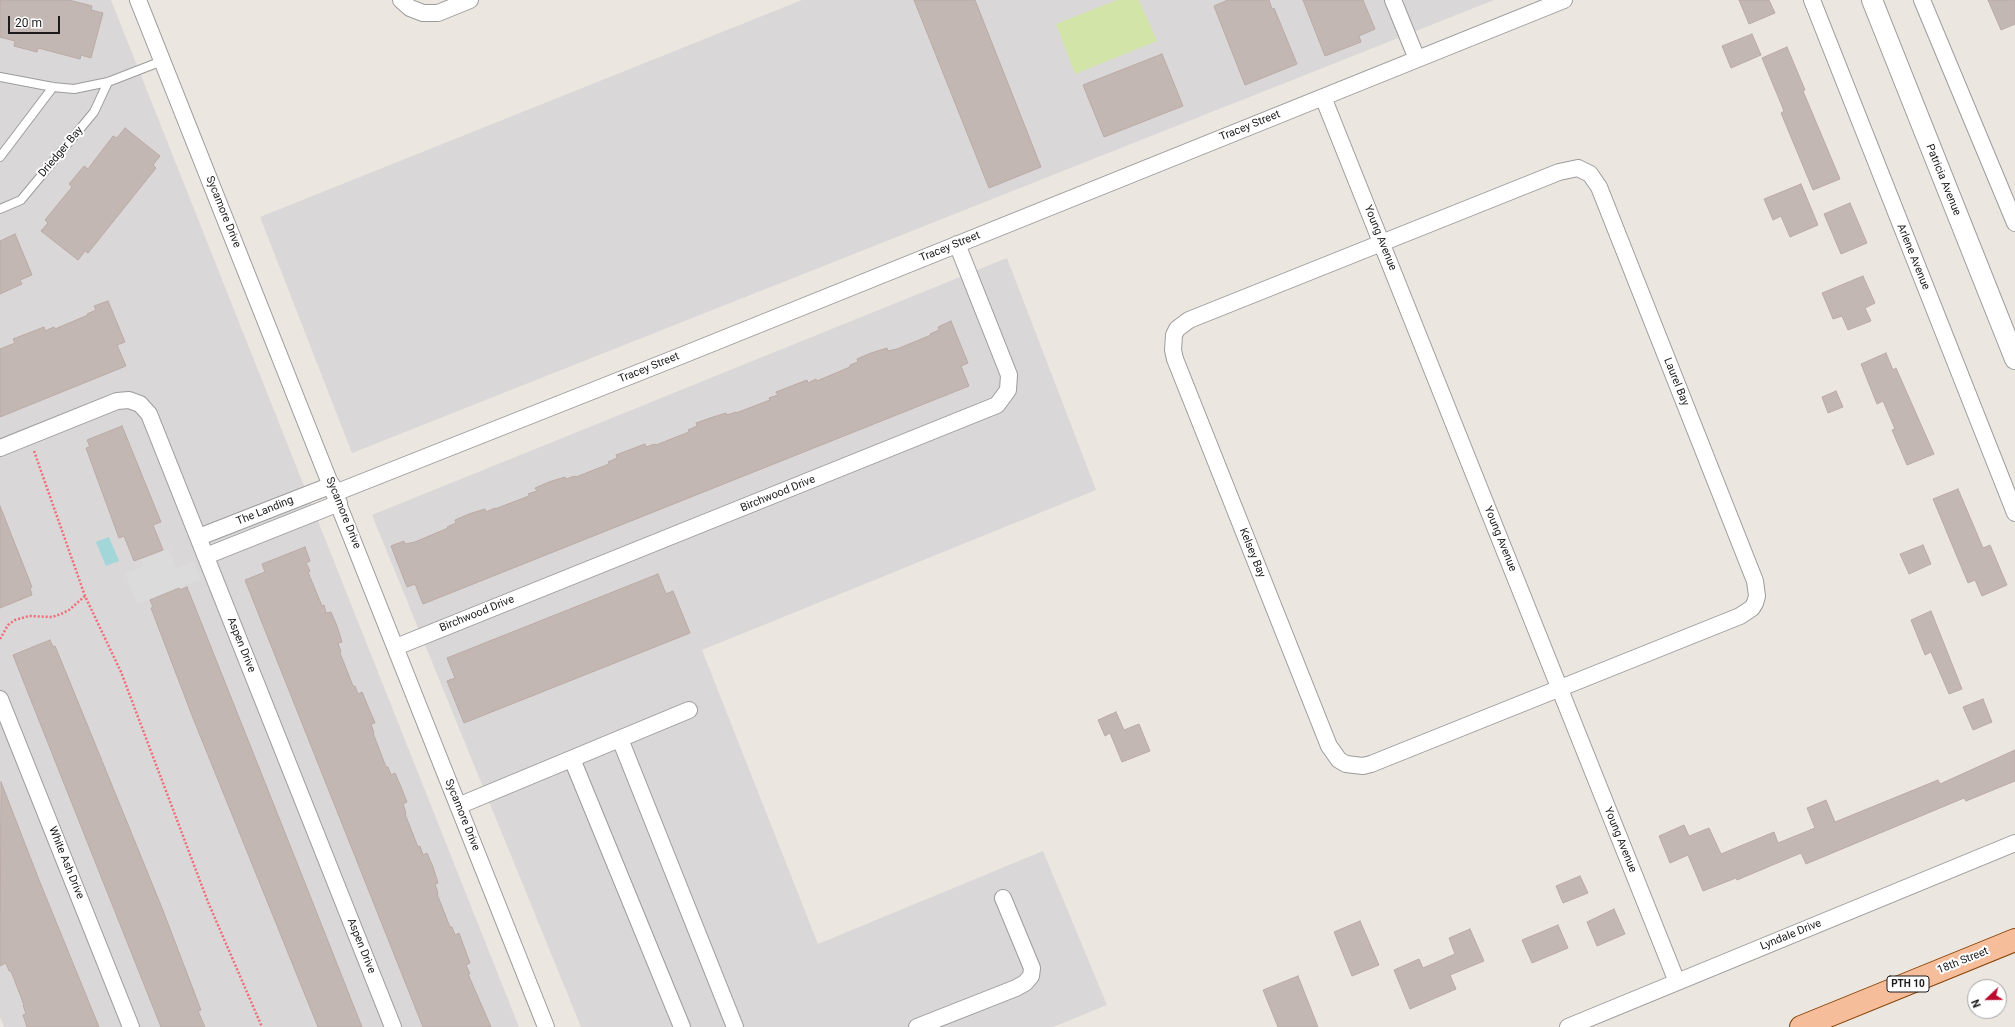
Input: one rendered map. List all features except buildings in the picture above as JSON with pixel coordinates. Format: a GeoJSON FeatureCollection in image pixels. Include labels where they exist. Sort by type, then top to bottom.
{"type":"FeatureCollection","features":[{"type":"Feature","properties":{"kind":"main road","name":"18th Street"},"geometry":{"type":"LineString","coordinates":[[1801,1027],[2015,940]]}},
{"type":"Feature","properties":{"kind":"street","name":"Sycamore Drive"},"geometry":{"type":"LineString","coordinates":[[138,0],[546,1027]]}},
{"type":"Feature","properties":{"kind":"street"},"geometry":{"type":"LineString","coordinates":[[401,0],[410,8],[423,13],[438,13],[470,0]]}},
{"type":"Feature","properties":{"kind":"street"},"geometry":{"type":"LineString","coordinates":[[1393,0],[1417,58]]}},
{"type":"Feature","properties":{"kind":"street","name":"Tracey Street"},"geometry":{"type":"LineString","coordinates":[[335,494],[1564,0]]}},
{"type":"Feature","properties":{"kind":"street","name":"Arlene Avenue"},"geometry":{"type":"LineString","coordinates":[[1812,0],[2015,513]]}},
{"type":"Feature","properties":{"kind":"street","name":"Patricia Avenue"},"geometry":{"type":"LineString","coordinates":[[1872,0],[2015,359]]}},
{"type":"Feature","properties":{"kind":"street"},"geometry":{"type":"LineString","coordinates":[[1922,0],[2015,223]]}},
{"type":"Feature","properties":{"kind":"street","name":"Young Avenue"},"geometry":{"type":"LineString","coordinates":[[1323,97],[1677,982]]}},
{"type":"Feature","properties":{"kind":"street","name":"Laurel Bay"},"geometry":{"type":"LineString","coordinates":[[1381,242],[1565,170],[1584,170],[1596,179],[1755,582],[1757,596],[1752,608],[1740,616],[1560,689]]}},
{"type":"Feature","properties":{"kind":"street","name":"Kelsey Bay"},"geometry":{"type":"LineString","coordinates":[[1381,242],[1189,320],[1177,329],[1172,342],[1175,359],[1309,695],[1333,753],[1339,760],[1346,764],[1363,766],[1560,689]]}},
{"type":"Feature","properties":{"kind":"street","name":"Birchwood Drive"},"geometry":{"type":"LineString","coordinates":[[396,647],[997,405],[1008,390],[1009,375],[957,244]]}},
{"type":"Feature","properties":{"kind":"street","name":"Aspen Drive"},"geometry":{"type":"LineString","coordinates":[[0,448],[118,401],[129,400],[140,404],[149,414],[393,1027]]}},
{"type":"Feature","properties":{"kind":"street","name":"The Landing"},"geometry":{"type":"LineString","coordinates":[[199,538],[335,494]]}},
{"type":"Feature","properties":{"kind":"street","name":"The Landing"},"geometry":{"type":"LineString","coordinates":[[206,556],[335,494]]}},
{"type":"Feature","properties":{"kind":"street","name":"White Ash Drive"},"geometry":{"type":"LineString","coordinates":[[0,699],[131,1027]]}},
{"type":"Feature","properties":{"kind":"street"},"geometry":{"type":"LineString","coordinates":[[458,806],[689,710]]}},
{"type":"Feature","properties":{"kind":"street"},"geometry":{"type":"LineString","coordinates":[[620,739],[735,1027]]}},
{"type":"Feature","properties":{"kind":"street"},"geometry":{"type":"LineString","coordinates":[[572,759],[682,1027]]}},
{"type":"Feature","properties":{"kind":"street","name":"Lyndale Drive"},"geometry":{"type":"LineString","coordinates":[[1568,1027],[2015,844]]}},
{"type":"Feature","properties":{"kind":"street"},"geometry":{"type":"LineString","coordinates":[[916,1027],[1016,988],[1025,983],[1031,976],[1032,968],[1003,898]]}},
{"type":"Feature","properties":{"kind":"lane"},"geometry":{"type":"LineString","coordinates":[[0,77],[53,87],[74,89],[108,82],[162,61]]}},
{"type":"Feature","properties":{"kind":"lane","name":"Driedger Bay"},"geometry":{"type":"LineString","coordinates":[[0,208],[21,200],[94,112],[108,82]]}},
{"type":"Feature","properties":{"kind":"lane"},"geometry":{"type":"LineString","coordinates":[[0,157],[53,87]]}},
{"type":"Feature","properties":{"kind":"path"},"geometry":{"type":"LineString","coordinates":[[28,436],[85,596],[121,672],[208,902],[262,1027]]}},
{"type":"Feature","properties":{"kind":"path"},"geometry":{"type":"LineString","coordinates":[[0,639],[8,625],[15,620],[29,616],[52,617],[61,614],[69,610],[85,596]]}},
{"type":"Feature","properties":{"kind":"shaded area"},"geometry":{"type":"Polygon","coordinates":[[[0,0],[111,0],[519,1027],[4,1027],[0,1017],[0,0]]]}},
{"type":"Feature","properties":{"kind":"shaded area"},"geometry":{"type":"Polygon","coordinates":[[[802,0],[1494,0],[352,453],[260,217],[802,0]]]}},
{"type":"Feature","properties":{"kind":"shaded area"},"geometry":{"type":"Polygon","coordinates":[[[1007,258],[1096,490],[702,650],[818,944],[1043,851],[1107,1005],[1053,1027],[581,1027],[372,515],[1007,258]]]}},
{"type":"Feature","properties":{"kind":"shaded area"},"geometry":{"type":"Polygon","coordinates":[[[169,549],[176,568],[194,561],[201,579],[137,604],[125,573],[143,566],[141,560],[169,549]]]}},
{"type":"Feature","properties":{"kind":"green space"},"geometry":{"type":"Polygon","coordinates":[[[1117,0],[1139,0],[1157,41],[1075,74],[1056,24],[1117,0]]]}},
{"type":"Feature","properties":{"kind":"water"},"geometry":{"type":"Polygon","coordinates":[[[109,537],[119,561],[106,566],[96,542],[109,537]]]}}]}
